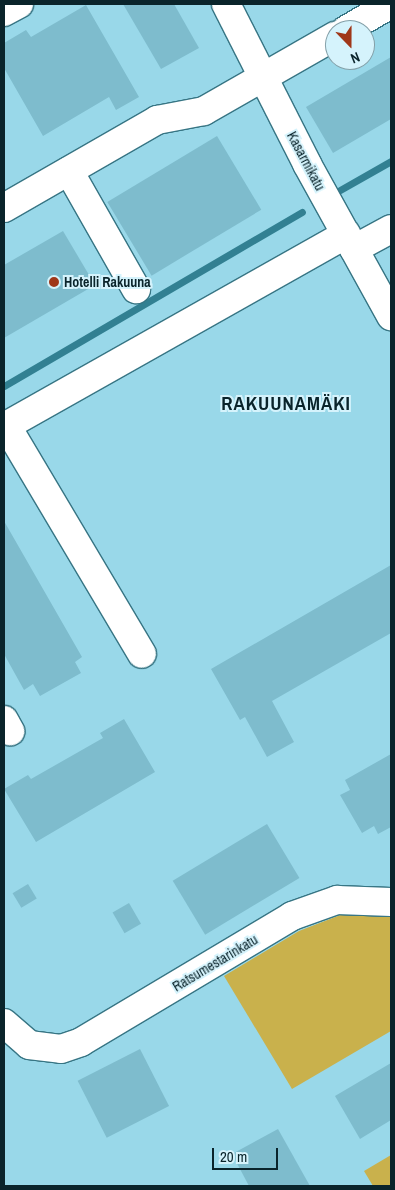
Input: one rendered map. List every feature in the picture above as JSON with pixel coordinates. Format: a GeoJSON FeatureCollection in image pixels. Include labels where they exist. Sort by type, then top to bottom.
{"type":"FeatureCollection","features":[{"type":"Feature","properties":{"kind":"street"},"geometry":{"type":"LineString","coordinates":[[4,12],[19,4]]}},
{"type":"Feature","properties":{"kind":"street","name":"Kasarmikatu"},"geometry":{"type":"LineString","coordinates":[[226,4],[263,78],[391,316]]}},
{"type":"Feature","properties":{"kind":"street"},"geometry":{"type":"LineString","coordinates":[[363,20],[391,4]]}},
{"type":"Feature","properties":{"kind":"street"},"geometry":{"type":"LineString","coordinates":[[4,208],[156,120],[204,111],[325,42]]}},
{"type":"Feature","properties":{"kind":"street"},"geometry":{"type":"LineString","coordinates":[[69,171],[136,289]]}},
{"type":"Feature","properties":{"kind":"street"},"geometry":{"type":"LineString","coordinates":[[142,654],[5,426],[350,242],[391,229]]}},
{"type":"Feature","properties":{"kind":"street","name":"Ratsumestarinkatu"},"geometry":{"type":"LineString","coordinates":[[4,1023],[29,1045],[46,1049],[61,1049],[81,1042],[292,916],[337,900],[391,902]]}},
{"type":"Feature","properties":{"kind":"shaded area"},"geometry":{"type":"Polygon","coordinates":[[[391,910],[391,1031],[292,1089],[224,976],[299,931],[348,912],[391,910]]]}},
{"type":"Feature","properties":{"kind":"shaded area"},"geometry":{"type":"Polygon","coordinates":[[[391,1155],[391,1186],[373,1186],[364,1171],[391,1155]]]}},
{"type":"Feature","properties":{"kind":"building"},"geometry":{"type":"Polygon","coordinates":[[[123,4],[174,4],[199,48],[161,69],[123,4]]]}},
{"type":"Feature","properties":{"kind":"building"},"geometry":{"type":"Polygon","coordinates":[[[86,5],[139,97],[116,110],[109,97],[43,136],[4,68],[4,43],[26,30],[31,37],[86,5]]]}},
{"type":"Feature","properties":{"kind":"building"},"geometry":{"type":"Polygon","coordinates":[[[391,57],[391,119],[333,153],[306,107],[369,70],[375,70],[375,66],[391,57]]]}},
{"type":"Feature","properties":{"kind":"building"},"geometry":{"type":"Polygon","coordinates":[[[217,136],[261,210],[152,276],[107,202],[217,136]]]}},
{"type":"Feature","properties":{"kind":"building"},"geometry":{"type":"Polygon","coordinates":[[[63,231],[95,285],[4,338],[4,265],[63,231]]]}},
{"type":"Feature","properties":{"kind":"building"},"geometry":{"type":"Polygon","coordinates":[[[4,521],[82,657],[75,662],[81,673],[40,696],[33,684],[24,690],[4,654],[4,521]]]}},
{"type":"Feature","properties":{"kind":"building"},"geometry":{"type":"Polygon","coordinates":[[[391,565],[391,633],[272,701],[294,742],[267,757],[245,717],[240,720],[211,669],[391,565]]]}},
{"type":"Feature","properties":{"kind":"building"},"geometry":{"type":"Polygon","coordinates":[[[124,719],[155,772],[36,842],[4,789],[28,775],[31,779],[103,738],[100,733],[124,719]]]}},
{"type":"Feature","properties":{"kind":"building"},"geometry":{"type":"Polygon","coordinates":[[[391,754],[391,827],[378,834],[374,826],[362,833],[340,795],[350,790],[345,780],[391,754]]]}},
{"type":"Feature","properties":{"kind":"building"},"geometry":{"type":"Polygon","coordinates":[[[267,824],[299,878],[205,935],[173,881],[267,824]]]}},
{"type":"Feature","properties":{"kind":"building"},"geometry":{"type":"Polygon","coordinates":[[[28,884],[37,899],[21,908],[13,893],[28,884]]]}},
{"type":"Feature","properties":{"kind":"building"},"geometry":{"type":"Polygon","coordinates":[[[129,903],[141,924],[125,933],[113,912],[129,903]]]}},
{"type":"Feature","properties":{"kind":"building"},"geometry":{"type":"Polygon","coordinates":[[[140,1049],[169,1106],[107,1138],[78,1081],[140,1049]]]}},
{"type":"Feature","properties":{"kind":"building"},"geometry":{"type":"Polygon","coordinates":[[[391,1063],[391,1120],[360,1139],[335,1096],[391,1063]]]}},
{"type":"Feature","properties":{"kind":"building"},"geometry":{"type":"Polygon","coordinates":[[[278,1129],[310,1186],[249,1186],[232,1154],[278,1129]]]}},
{"type":"Feature","properties":{"kind":"waterway"},"geometry":{"type":"LineString","coordinates":[[340,190],[391,161]]}},
{"type":"Feature","properties":{"kind":"waterway"},"geometry":{"type":"LineString","coordinates":[[4,386],[302,212]]}},
{"type":"Feature","properties":{"kind":"place","name":"Hotelli Rakuuna"},"geometry":{"type":"Point","coordinates":[54,282]}},
{"type":"Feature","properties":{"kind":"district","name":"RAKUUNAMÄKI"},"geometry":{"type":"Point","coordinates":[286,404]}}]}
